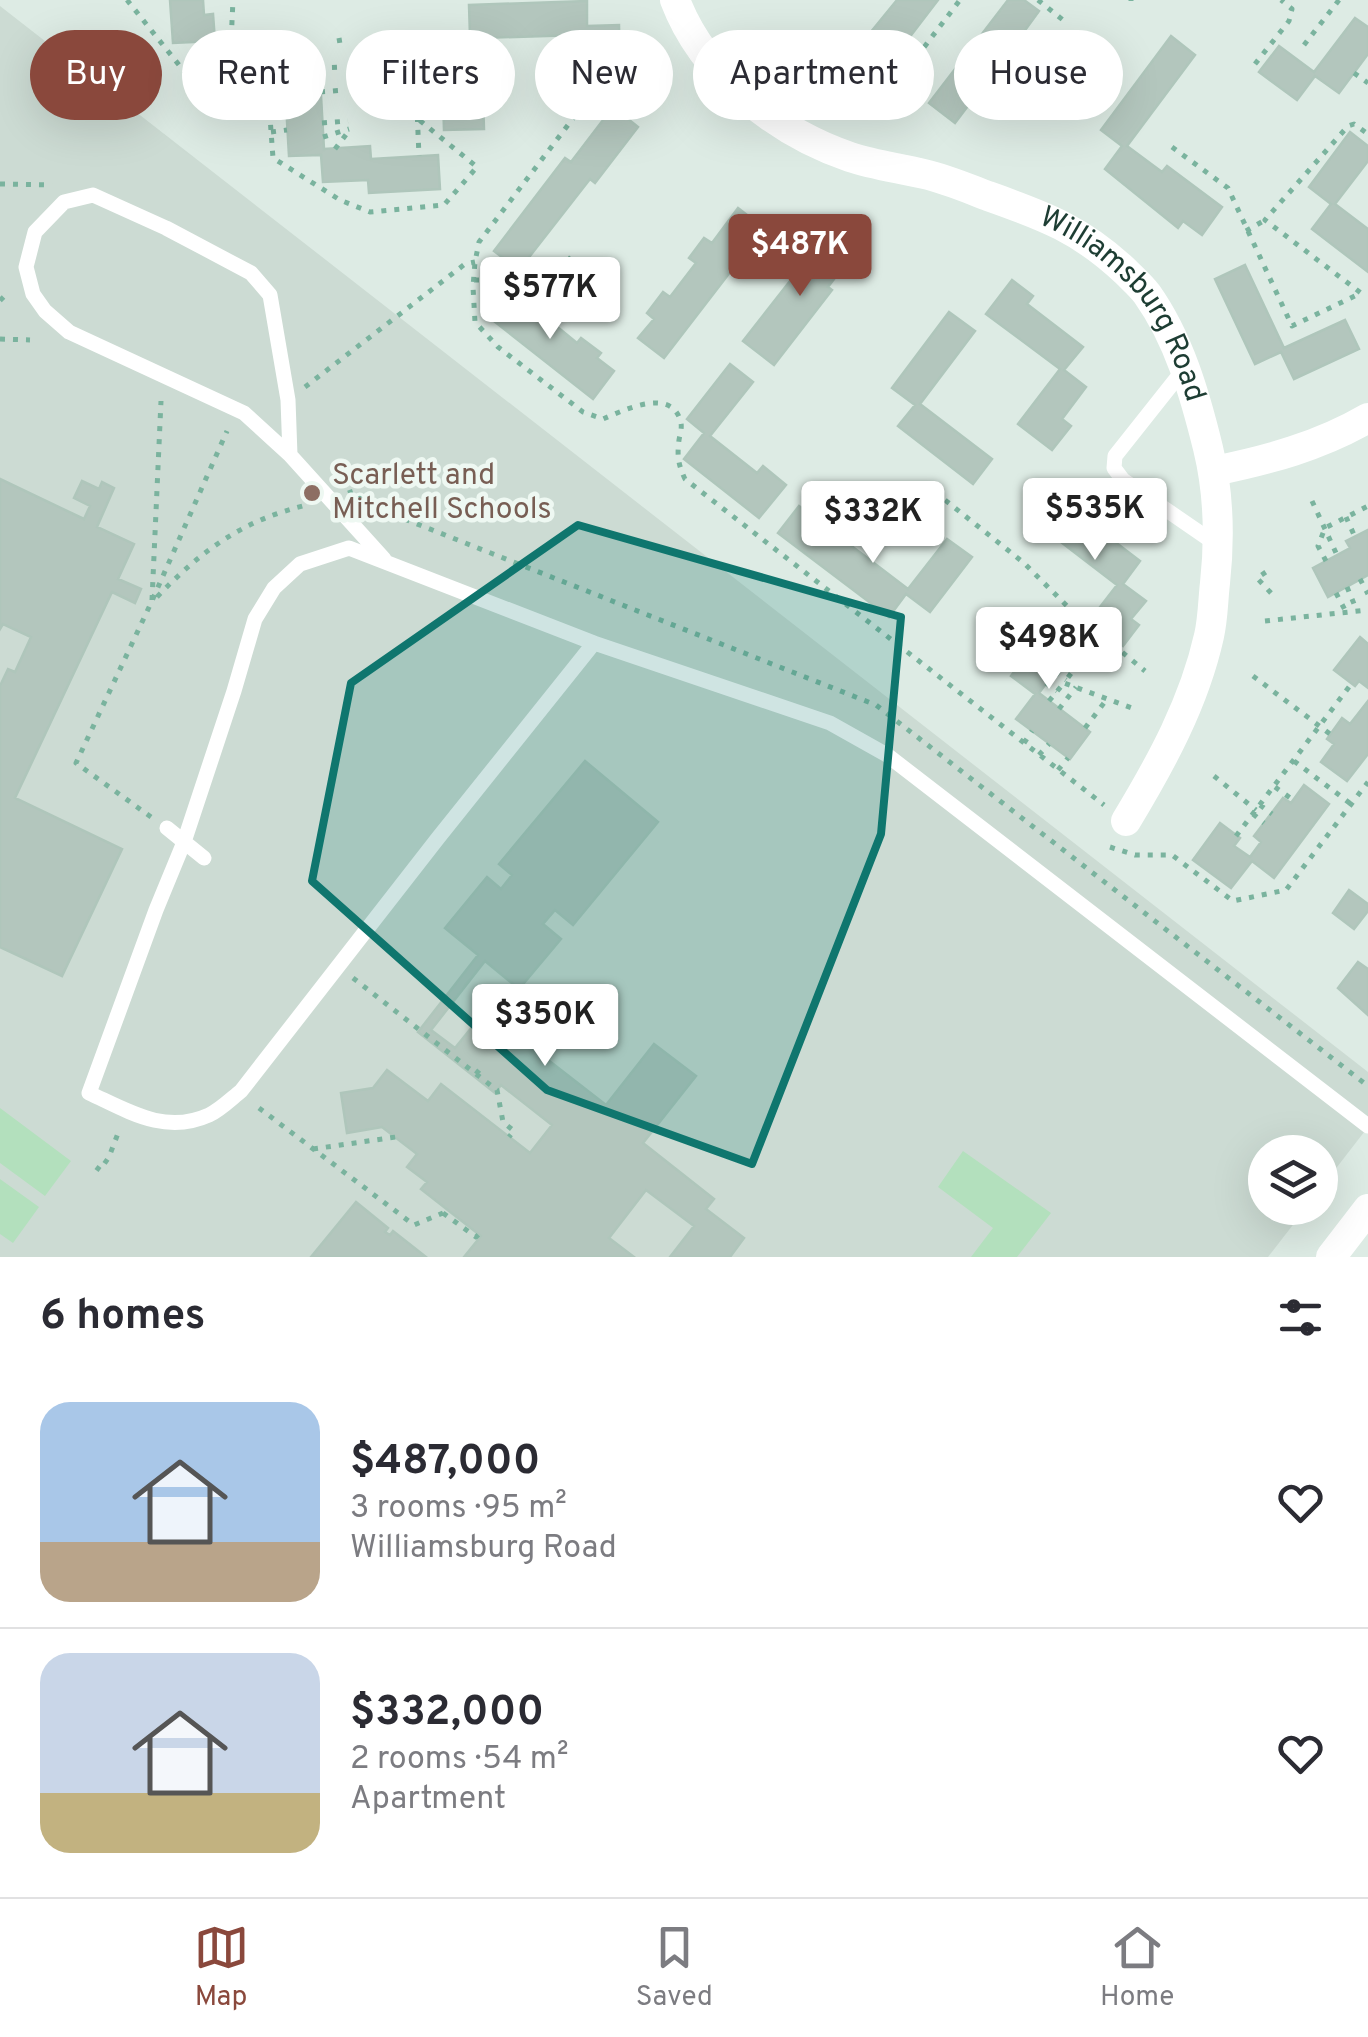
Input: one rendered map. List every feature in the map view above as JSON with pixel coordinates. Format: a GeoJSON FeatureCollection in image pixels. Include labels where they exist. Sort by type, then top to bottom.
{"type":"FeatureCollection","features":[{"type":"Feature","properties":{"kind":"street","name":"Williamsburg Road"},"geometry":{"type":"LineString","coordinates":[[675,0],[707,57],[740,92],[794,131],[851,158],[926,174],[1074,230],[1112,259],[1144,291],[1163,320],[1196,402],[1214,471],[1219,546],[1210,632],[1198,678],[1180,725],[1115,826]]}},
{"type":"Feature","properties":{"kind":"street"},"geometry":{"type":"LineString","coordinates":[[1214,471],[1266,460],[1346,431],[1368,418]]}},
{"type":"Feature","properties":{"kind":"street"},"geometry":{"type":"LineString","coordinates":[[1331,1257],[1368,1209]]}},
{"type":"Feature","properties":{"kind":"lane"},"geometry":{"type":"LineString","coordinates":[[290,456],[288,400],[270,295],[251,273],[93,195],[64,202],[34,232],[26,267],[33,294],[46,311],[69,332],[244,413],[290,456],[388,564]]}},
{"type":"Feature","properties":{"kind":"lane"},"geometry":{"type":"LineString","coordinates":[[1184,370],[1115,456],[1114,468],[1123,480],[1219,546]]}},
{"type":"Feature","properties":{"kind":"lane"},"geometry":{"type":"LineString","coordinates":[[594,643],[438,838],[344,972],[241,1091],[210,1115],[177,1123],[148,1120],[88,1093],[184,842],[255,619],[274,588],[300,564],[349,548],[594,643],[830,723],[887,755],[1368,1126]]}},
{"type":"Feature","properties":{"kind":"lane"},"geometry":{"type":"LineString","coordinates":[[167,828],[204,858]]}},
{"type":"Feature","properties":{"kind":"path"},"geometry":{"type":"LineString","coordinates":[[128,0],[195,85],[230,43],[232,0]]}},
{"type":"Feature","properties":{"kind":"path"},"geometry":{"type":"LineString","coordinates":[[934,34],[960,0]]}},
{"type":"Feature","properties":{"kind":"path"},"geometry":{"type":"LineString","coordinates":[[1038,0],[1064,20]]}},
{"type":"Feature","properties":{"kind":"path"},"geometry":{"type":"LineString","coordinates":[[1255,64],[1288,21],[1292,9],[1281,0]]}},
{"type":"Feature","properties":{"kind":"path"},"geometry":{"type":"LineString","coordinates":[[1304,45],[1339,0]]}},
{"type":"Feature","properties":{"kind":"path"},"geometry":{"type":"LineString","coordinates":[[326,68],[342,67]]}},
{"type":"Feature","properties":{"kind":"path"},"geometry":{"type":"LineString","coordinates":[[1354,74],[1368,83]]}},
{"type":"Feature","properties":{"kind":"path"},"geometry":{"type":"LineString","coordinates":[[326,92],[345,90]]}},
{"type":"Feature","properties":{"kind":"path"},"geometry":{"type":"LineString","coordinates":[[270,120],[273,158],[340,200],[370,212],[444,206],[477,167],[419,120]]}},
{"type":"Feature","properties":{"kind":"path"},"geometry":{"type":"LineString","coordinates":[[418,120],[420,156]]}},
{"type":"Feature","properties":{"kind":"path"},"geometry":{"type":"LineString","coordinates":[[572,120],[479,242],[474,280],[475,322],[498,346],[583,412],[603,419],[656,402],[672,408],[681,422],[677,460],[685,479],[1058,770],[1115,826],[1135,856],[1172,855],[1234,901],[1286,890],[1368,782]]}},
{"type":"Feature","properties":{"kind":"path"},"geometry":{"type":"LineString","coordinates":[[322,123],[348,121]]}},
{"type":"Feature","properties":{"kind":"path"},"geometry":{"type":"LineString","coordinates":[[1246,232],[1265,220],[1348,126],[1354,124],[1368,134]]}},
{"type":"Feature","properties":{"kind":"path"},"geometry":{"type":"LineString","coordinates":[[323,137],[349,129],[335,149]]}},
{"type":"Feature","properties":{"kind":"path"},"geometry":{"type":"LineString","coordinates":[[271,132],[288,130]]}},
{"type":"Feature","properties":{"kind":"path"},"geometry":{"type":"LineString","coordinates":[[1172,147],[1228,188],[1292,326],[1365,295]]}},
{"type":"Feature","properties":{"kind":"path"},"geometry":{"type":"LineString","coordinates":[[0,184],[62,187]]}},
{"type":"Feature","properties":{"kind":"path"},"geometry":{"type":"LineString","coordinates":[[1265,220],[1365,295]]}},
{"type":"Feature","properties":{"kind":"path"},"geometry":{"type":"LineString","coordinates":[[474,280],[555,278],[571,258]]}},
{"type":"Feature","properties":{"kind":"path"},"geometry":{"type":"LineString","coordinates":[[296,394],[465,264],[475,262]]}},
{"type":"Feature","properties":{"kind":"path"},"geometry":{"type":"LineString","coordinates":[[0,339],[30,340]]}},
{"type":"Feature","properties":{"kind":"path"},"geometry":{"type":"LineString","coordinates":[[152,602],[161,401]]}},
{"type":"Feature","properties":{"kind":"path"},"geometry":{"type":"LineString","coordinates":[[167,828],[76,763],[228,431]]}},
{"type":"Feature","properties":{"kind":"path"},"geometry":{"type":"LineString","coordinates":[[936,492],[1024,563],[1071,610],[1145,671]]}},
{"type":"Feature","properties":{"kind":"path"},"geometry":{"type":"LineString","coordinates":[[1312,500],[1337,555]]}},
{"type":"Feature","properties":{"kind":"path"},"geometry":{"type":"LineString","coordinates":[[152,602],[186,567],[230,535],[275,512],[311,504]]}},
{"type":"Feature","properties":{"kind":"path"},"geometry":{"type":"LineString","coordinates":[[1326,561],[1318,546],[1325,528],[1368,506]]}},
{"type":"Feature","properties":{"kind":"path"},"geometry":{"type":"LineString","coordinates":[[1346,517],[1355,536]]}},
{"type":"Feature","properties":{"kind":"path"},"geometry":{"type":"LineString","coordinates":[[1271,593],[1258,578],[1272,568]]}},
{"type":"Feature","properties":{"kind":"path"},"geometry":{"type":"LineString","coordinates":[[1360,580],[1368,594]]}},
{"type":"Feature","properties":{"kind":"path"},"geometry":{"type":"LineString","coordinates":[[1347,587],[1357,611]]}},
{"type":"Feature","properties":{"kind":"path"},"geometry":{"type":"LineString","coordinates":[[1336,593],[1346,612]]}},
{"type":"Feature","properties":{"kind":"path"},"geometry":{"type":"LineString","coordinates":[[1266,622],[1368,610]]}},
{"type":"Feature","properties":{"kind":"path"},"geometry":{"type":"LineString","coordinates":[[1049,701],[1086,654],[1075,645]]}},
{"type":"Feature","properties":{"kind":"path"},"geometry":{"type":"LineString","coordinates":[[1055,672],[1065,682],[1132,708]]}},
{"type":"Feature","properties":{"kind":"path"},"geometry":{"type":"LineString","coordinates":[[1253,676],[1330,734]]}},
{"type":"Feature","properties":{"kind":"path"},"geometry":{"type":"LineString","coordinates":[[1046,683],[1058,691]]}},
{"type":"Feature","properties":{"kind":"path"},"geometry":{"type":"LineString","coordinates":[[1236,836],[1352,684]]}},
{"type":"Feature","properties":{"kind":"path"},"geometry":{"type":"LineString","coordinates":[[1059,709],[1076,687]]}},
{"type":"Feature","properties":{"kind":"path"},"geometry":{"type":"LineString","coordinates":[[1085,728],[1107,699]]}},
{"type":"Feature","properties":{"kind":"path"},"geometry":{"type":"LineString","coordinates":[[1024,743],[1032,731]]}},
{"type":"Feature","properties":{"kind":"path"},"geometry":{"type":"LineString","coordinates":[[1039,755],[1049,744]]}},
{"type":"Feature","properties":{"kind":"path"},"geometry":{"type":"LineString","coordinates":[[1058,770],[1068,758]]}},
{"type":"Feature","properties":{"kind":"path"},"geometry":{"type":"LineString","coordinates":[[1293,760],[1351,804]]}},
{"type":"Feature","properties":{"kind":"path"},"geometry":{"type":"LineString","coordinates":[[1214,776],[1256,810],[1264,824]]}},
{"type":"Feature","properties":{"kind":"path"},"geometry":{"type":"LineString","coordinates":[[1274,786],[1293,800]]}},
{"type":"Feature","properties":{"kind":"path"},"geometry":{"type":"LineString","coordinates":[[1256,810],[1272,814]]}},
{"type":"Feature","properties":{"kind":"path"},"geometry":{"type":"LineString","coordinates":[[344,972],[498,1090],[503,1122],[514,1131],[509,1137]]}},
{"type":"Feature","properties":{"kind":"path"},"geometry":{"type":"LineString","coordinates":[[259,1108],[414,1225],[444,1211],[476,1237],[479,1234]]}},
{"type":"Feature","properties":{"kind":"path"},"geometry":{"type":"LineString","coordinates":[[96,1166],[100,1170],[109,1157],[126,1111]]}},
{"type":"Feature","properties":{"kind":"path"},"geometry":{"type":"LineString","coordinates":[[312,1149],[396,1137]]}},
{"type":"Feature","properties":{"kind":"highlighted area"},"geometry":{"type":"Polygon","coordinates":[[[578,525],[901,617],[881,834],[752,1164],[547,1090],[312,881],[351,683],[578,525]]]}},
{"type":"Feature","properties":{"kind":"shaded area","name":"Scarlett and Mitchell Schools"},"geometry":{"type":"Polygon","coordinates":[[[0,6],[31,30],[30,120],[146,120],[1368,1072],[1368,1127],[1338,1166],[1338,1135],[1248,1135],[1248,1225],[1293,1225],[1268,1257],[0,1257],[0,6]]]}},
{"type":"Feature","properties":{"kind":"green space"},"geometry":{"type":"Polygon","coordinates":[[[0,1108],[71,1161],[45,1196],[0,1163],[0,1108]]]}},
{"type":"Feature","properties":{"kind":"green space"},"geometry":{"type":"Polygon","coordinates":[[[963,1151],[1051,1213],[1017,1257],[971,1257],[993,1228],[938,1187],[963,1151]]]}},
{"type":"Feature","properties":{"kind":"green space"},"geometry":{"type":"Polygon","coordinates":[[[0,1179],[39,1207],[13,1243],[0,1234],[0,1179]]]}},
{"type":"Feature","properties":{"kind":"building"},"geometry":{"type":"Polygon","coordinates":[[[170,0],[203,0],[204,15],[213,14],[214,30],[182,30],[182,43],[173,43],[170,0]]]}},
{"type":"Feature","properties":{"kind":"building"},"geometry":{"type":"Polygon","coordinates":[[[897,0],[938,0],[915,30],[872,30],[897,0]]]}},
{"type":"Feature","properties":{"kind":"building"},"geometry":{"type":"Polygon","coordinates":[[[1008,0],[1024,0],[1039,11],[1025,30],[985,30],[1008,0]]]}},
{"type":"Feature","properties":{"kind":"building"},"geometry":{"type":"Polygon","coordinates":[[[587,1],[587,26],[619,25],[619,30],[535,30],[535,36],[515,37],[515,30],[470,30],[469,5],[587,1]]]}},
{"type":"Feature","properties":{"kind":"building"},"geometry":{"type":"Polygon","coordinates":[[[1355,18],[1368,27],[1368,54],[1339,93],[1315,76],[1297,100],[1259,72],[1279,46],[1314,72],[1355,18]]]}},
{"type":"Feature","properties":{"kind":"building"},"geometry":{"type":"Polygon","coordinates":[[[1171,36],[1195,55],[1127,146],[1162,172],[1167,166],[1222,207],[1202,235],[1183,221],[1178,228],[1105,169],[1122,146],[1101,130],[1108,120],[1123,120],[1123,100],[1171,36]]]}},
{"type":"Feature","properties":{"kind":"building"},"geometry":{"type":"Polygon","coordinates":[[[954,70],[955,123],[934,107],[934,96],[954,70]]]}},
{"type":"Feature","properties":{"kind":"building"},"geometry":{"type":"Polygon","coordinates":[[[287,120],[322,120],[324,149],[370,146],[371,159],[438,155],[440,189],[369,193],[368,180],[323,182],[321,155],[289,156],[287,120]]]}},
{"type":"Feature","properties":{"kind":"building"},"geometry":{"type":"Polygon","coordinates":[[[444,120],[484,120],[484,129],[444,130],[444,120]]]}},
{"type":"Feature","properties":{"kind":"building"},"geometry":{"type":"Polygon","coordinates":[[[603,120],[629,120],[638,127],[595,183],[590,179],[519,270],[494,251],[565,158],[571,162],[603,120]]]}},
{"type":"Feature","properties":{"kind":"building"},"geometry":{"type":"Polygon","coordinates":[[[1350,132],[1368,146],[1368,161],[1335,204],[1368,229],[1368,272],[1312,229],[1331,204],[1309,187],[1350,132]]]}},
{"type":"Feature","properties":{"kind":"building"},"geometry":{"type":"Polygon","coordinates":[[[738,208],[764,228],[664,358],[638,338],[654,319],[647,313],[663,292],[670,297],[696,263],[689,258],[704,238],[712,243],[738,208]]]}},
{"type":"Feature","properties":{"kind":"building"},"geometry":{"type":"Polygon","coordinates":[[[830,230],[856,250],[828,287],[832,290],[774,365],[743,341],[830,230]]]}},
{"type":"Feature","properties":{"kind":"building"},"geometry":{"type":"Polygon","coordinates":[[[1245,265],[1284,348],[1345,320],[1359,349],[1294,379],[1281,352],[1255,364],[1215,279],[1245,265]]]}},
{"type":"Feature","properties":{"kind":"building"},"geometry":{"type":"Polygon","coordinates":[[[1012,280],[1033,296],[1027,304],[1083,347],[1064,370],[1086,387],[1062,419],[1071,426],[1052,450],[1018,424],[1060,369],[986,314],[1012,280]]]}},
{"type":"Feature","properties":{"kind":"building"},"geometry":{"type":"Polygon","coordinates":[[[506,286],[547,312],[544,316],[577,343],[581,338],[601,353],[597,358],[614,371],[593,399],[485,314],[506,286]]]}},
{"type":"Feature","properties":{"kind":"building"},"geometry":{"type":"Polygon","coordinates":[[[949,312],[975,331],[920,404],[992,459],[973,484],[898,426],[915,405],[892,388],[949,312]]]}},
{"type":"Feature","properties":{"kind":"building"},"geometry":{"type":"Polygon","coordinates":[[[730,364],[753,382],[710,436],[757,473],[763,466],[786,485],[759,518],[684,459],[704,433],[687,419],[730,364]]]}},
{"type":"Feature","properties":{"kind":"building"},"geometry":{"type":"Polygon","coordinates":[[[0,479],[84,519],[90,506],[74,498],[82,481],[99,489],[102,482],[114,488],[97,527],[134,544],[118,579],[141,589],[135,603],[112,592],[15,798],[122,849],[62,976],[0,947],[0,686],[8,669],[15,672],[31,637],[3,624],[0,629],[0,479]]]}},
{"type":"Feature","properties":{"kind":"building"},"geometry":{"type":"Polygon","coordinates":[[[1047,490],[1140,561],[1123,584],[1146,601],[1131,619],[1139,625],[1123,646],[1090,620],[1117,585],[1027,516],[1047,490]]]}},
{"type":"Feature","properties":{"kind":"building"},"geometry":{"type":"Polygon","coordinates":[[[799,506],[908,589],[947,539],[972,557],[930,612],[906,594],[889,617],[778,533],[799,506]]]}},
{"type":"Feature","properties":{"kind":"building"},"geometry":{"type":"Polygon","coordinates":[[[1368,530],[1368,575],[1328,597],[1313,568],[1350,548],[1346,541],[1368,530]]]}},
{"type":"Feature","properties":{"kind":"building"},"geometry":{"type":"Polygon","coordinates":[[[1053,620],[1079,640],[1039,693],[1090,732],[1070,759],[1016,719],[1035,694],[1011,676],[1053,620]]]}},
{"type":"Feature","properties":{"kind":"building"},"geometry":{"type":"Polygon","coordinates":[[[1360,637],[1368,644],[1368,688],[1359,681],[1355,686],[1334,670],[1360,637]]]}},
{"type":"Feature","properties":{"kind":"building"},"geometry":{"type":"Polygon","coordinates":[[[1368,701],[1368,754],[1347,781],[1321,762],[1334,744],[1327,739],[1342,718],[1350,724],[1368,701]]]}},
{"type":"Feature","properties":{"kind":"building"},"geometry":{"type":"Polygon","coordinates":[[[585,761],[658,822],[573,925],[555,910],[543,924],[561,939],[519,989],[485,961],[431,1030],[455,1048],[485,1011],[606,1105],[654,1044],[696,1076],[643,1143],[714,1199],[706,1209],[744,1238],[730,1257],[670,1257],[694,1226],[646,1190],[609,1238],[634,1257],[464,1257],[481,1236],[421,1189],[427,1182],[407,1167],[417,1154],[382,1127],[347,1133],[341,1093],[373,1088],[387,1070],[428,1101],[441,1084],[530,1153],[552,1125],[501,1085],[495,1093],[418,1032],[478,955],[445,928],[487,877],[501,889],[512,875],[499,864],[585,761]]]}},
{"type":"Feature","properties":{"kind":"building"},"geometry":{"type":"Polygon","coordinates":[[[1304,785],[1329,804],[1274,878],[1252,861],[1231,888],[1193,860],[1220,823],[1240,838],[1234,846],[1250,857],[1261,842],[1254,836],[1283,798],[1291,803],[1304,785]]]}},
{"type":"Feature","properties":{"kind":"building"},"geometry":{"type":"Polygon","coordinates":[[[1349,890],[1368,904],[1368,911],[1354,929],[1333,913],[1349,890]]]}},
{"type":"Feature","properties":{"kind":"building"},"geometry":{"type":"Polygon","coordinates":[[[1358,962],[1368,969],[1368,1015],[1338,988],[1358,962]]]}},
{"type":"Feature","properties":{"kind":"building"},"geometry":{"type":"Polygon","coordinates":[[[356,1202],[388,1228],[385,1232],[390,1235],[393,1231],[426,1257],[311,1257],[356,1202]]]}},
{"type":"Feature","properties":{"kind":"place","name":"Scarlett and Mitchell Schools"},"geometry":{"type":"Point","coordinates":[312,493]}}]}
